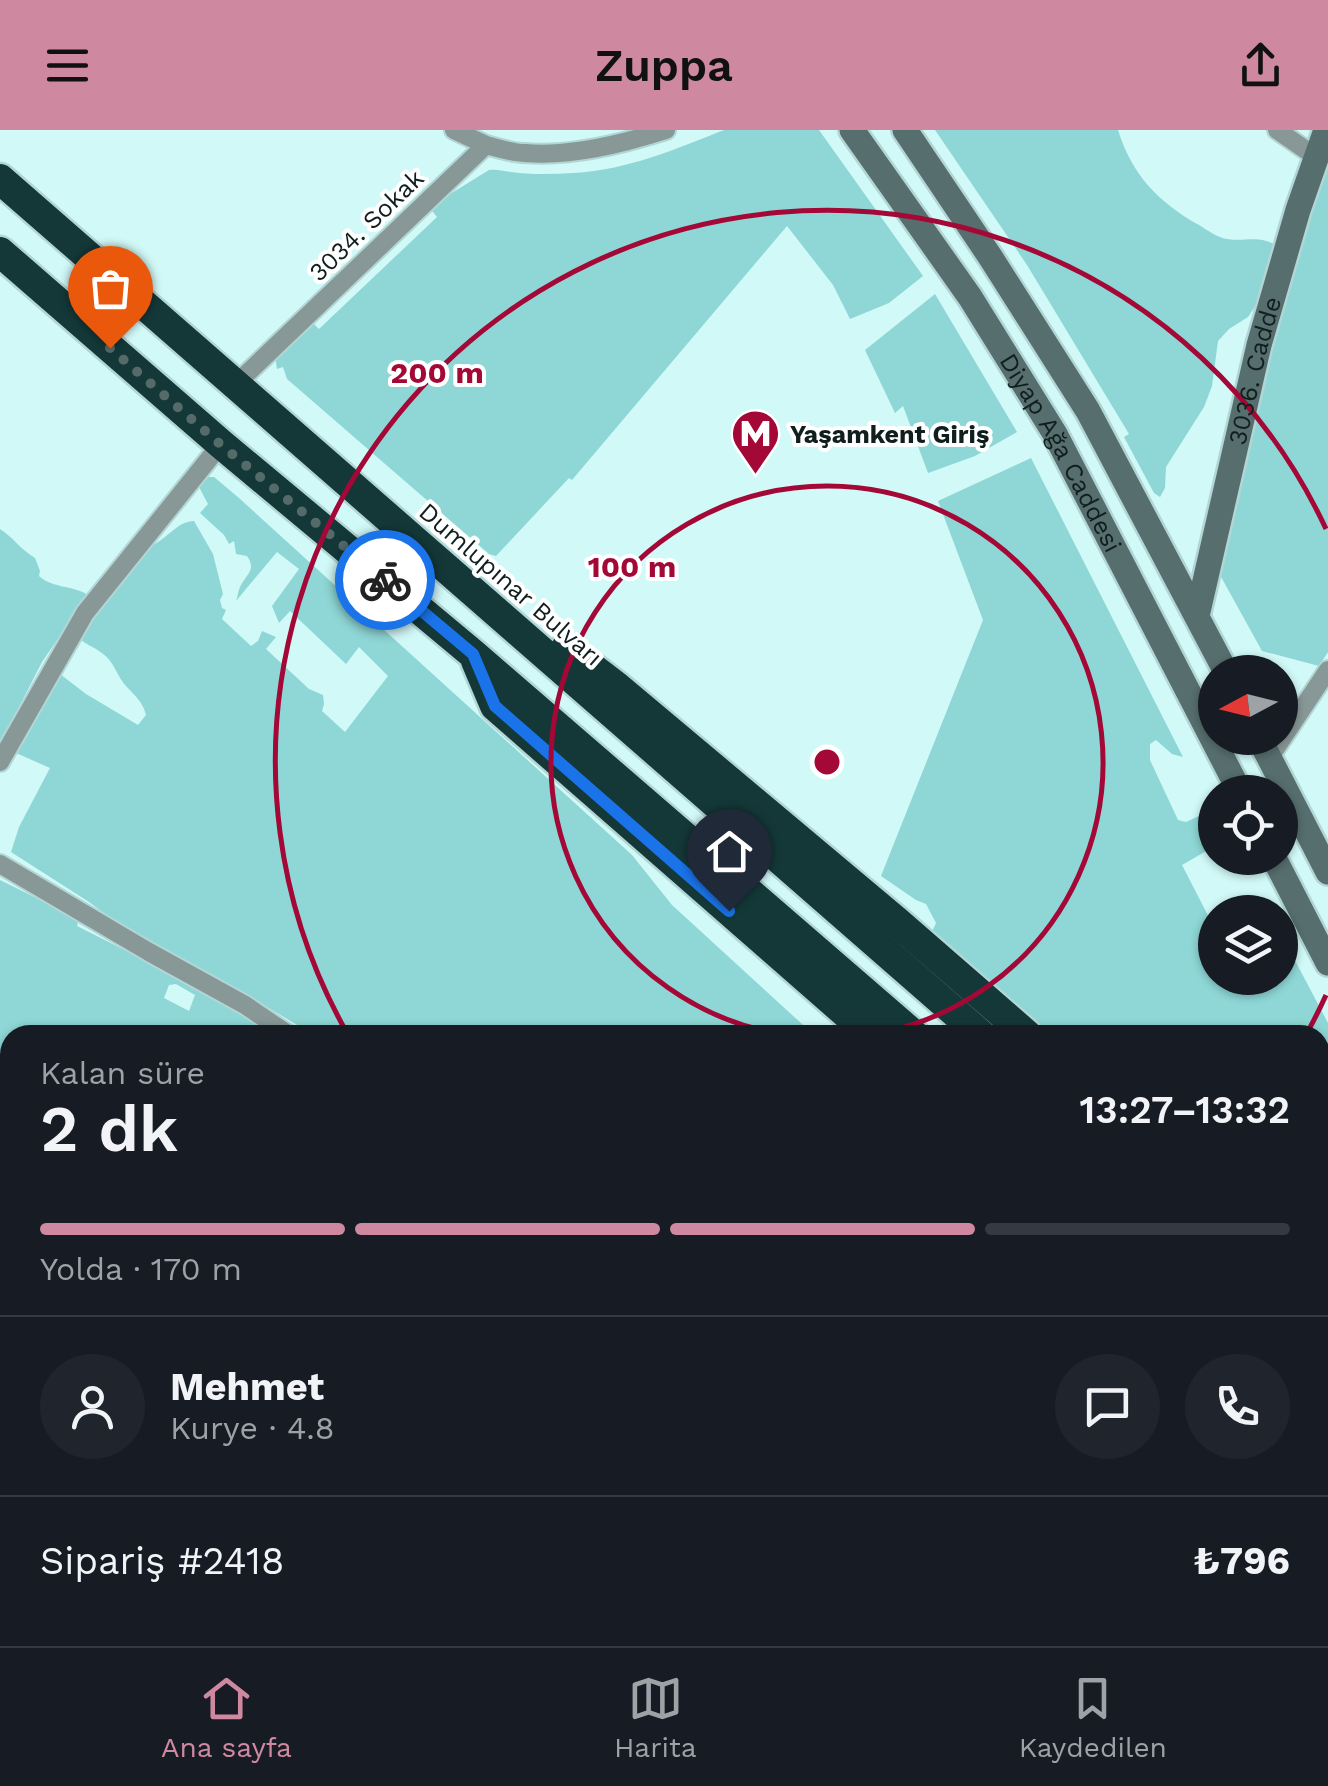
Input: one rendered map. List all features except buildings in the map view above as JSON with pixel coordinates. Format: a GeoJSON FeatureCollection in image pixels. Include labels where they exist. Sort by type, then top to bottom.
{"type":"FeatureCollection","features":[{"type":"Feature","properties":{"kind":"highway","name":"Dumlupınar Bulvarı"},"geometry":{"type":"LineString","coordinates":[[0,180],[970,1025]]}},
{"type":"Feature","properties":{"kind":"highway"},"geometry":{"type":"LineString","coordinates":[[0,252],[902,1025]]}},
{"type":"Feature","properties":{"kind":"highway"},"geometry":{"type":"LineString","coordinates":[[479,596],[508,606],[616,687],[1016,1025]]}},
{"type":"Feature","properties":{"kind":"highway"},"geometry":{"type":"LineString","coordinates":[[473,654],[495,706],[861,1025]]}},
{"type":"Feature","properties":{"kind":"main road","name":"Diyap Ağa Caddesi"},"geometry":{"type":"LineString","coordinates":[[852,130],[970,296],[1055,434],[1231,775]]}},
{"type":"Feature","properties":{"kind":"main road","name":"Diyap Ağa Caddesi"},"geometry":{"type":"LineString","coordinates":[[905,130],[1088,411],[1217,655]]}},
{"type":"Feature","properties":{"kind":"main road","name":"3036. Cadde"},"geometry":{"type":"LineString","coordinates":[[1197,616],[1250,376],[1286,248],[1326,130]]}},
{"type":"Feature","properties":{"kind":"main road"},"geometry":{"type":"LineString","coordinates":[[1268,755],[1328,872]]}},
{"type":"Feature","properties":{"kind":"main road"},"geometry":{"type":"LineString","coordinates":[[1283,875],[1328,964]]}},
{"type":"Feature","properties":{"kind":"street"},"geometry":{"type":"LineString","coordinates":[[454,130],[486,145],[524,154],[575,150],[666,130]]}},
{"type":"Feature","properties":{"kind":"street"},"geometry":{"type":"LineString","coordinates":[[1277,130],[1316,157]]}},
{"type":"Feature","properties":{"kind":"street","name":"3034. Sokak"},"geometry":{"type":"LineString","coordinates":[[236,384],[486,145]]}},
{"type":"Feature","properties":{"kind":"street"},"geometry":{"type":"LineString","coordinates":[[0,762],[85,613],[220,444]]}},
{"type":"Feature","properties":{"kind":"street"},"geometry":{"type":"LineString","coordinates":[[1298,706],[1328,670]]}},
{"type":"Feature","properties":{"kind":"street"},"geometry":{"type":"LineString","coordinates":[[0,864],[275,1025]]}},
{"type":"Feature","properties":{"kind":"shaded area"},"geometry":{"type":"Polygon","coordinates":[[[724,130],[819,130],[923,276],[889,303],[850,319],[833,285],[787,226],[572,480],[569,478],[496,556],[287,379],[283,367],[277,369],[275,356],[310,320],[319,329],[437,217],[429,207],[489,170],[542,174],[613,168],[724,130]]]}},
{"type":"Feature","properties":{"kind":"shaded area"},"geometry":{"type":"Polygon","coordinates":[[[935,130],[1118,130],[1139,174],[1171,207],[1220,237],[1274,244],[1256,305],[1248,317],[1218,341],[1212,386],[1204,407],[1166,467],[1165,488],[1160,497],[1154,493],[1124,437],[1129,434],[1027,265],[935,130]]]}},
{"type":"Feature","properties":{"kind":"shaded area"},"geometry":{"type":"Polygon","coordinates":[[[1328,146],[1328,652],[1319,666],[1298,660],[1298,655],[1262,651],[1220,575],[1250,410],[1328,146]]]}},
{"type":"Feature","properties":{"kind":"shaded area"},"geometry":{"type":"Polygon","coordinates":[[[935,294],[1017,432],[975,456],[928,473],[903,406],[895,413],[865,350],[935,294]]]}},
{"type":"Feature","properties":{"kind":"shaded area"},"geometry":{"type":"Polygon","coordinates":[[[1031,458],[1183,757],[1172,754],[1156,740],[1150,744],[1150,760],[1178,820],[1186,822],[1198,816],[1198,856],[1182,865],[1198,896],[1198,995],[1298,995],[1298,966],[1328,1025],[1036,1025],[931,934],[936,923],[926,904],[881,876],[983,620],[938,501],[1031,458]]]}},
{"type":"Feature","properties":{"kind":"shaded area"},"geometry":{"type":"Polygon","coordinates":[[[207,477],[214,477],[239,498],[632,855],[672,905],[803,1025],[297,1025],[116,922],[11,852],[19,827],[50,768],[16,753],[60,674],[138,725],[146,715],[109,659],[79,638],[80,632],[147,547],[182,524],[194,521],[213,554],[223,594],[220,600],[226,610],[222,619],[251,646],[262,631],[276,637],[266,649],[309,689],[323,695],[322,711],[345,732],[388,676],[359,647],[346,664],[290,611],[279,623],[272,606],[299,569],[277,552],[236,601],[251,565],[247,556],[236,554],[234,541],[229,544],[200,513],[208,504],[199,487],[207,477]]]}},
{"type":"Feature","properties":{"kind":"shaded area"},"geometry":{"type":"Polygon","coordinates":[[[0,529],[35,558],[39,576],[88,595],[42,662],[0,744],[0,529]]]}},
{"type":"Feature","properties":{"kind":"shaded area"},"geometry":{"type":"Polygon","coordinates":[[[0,880],[79,919],[77,926],[200,988],[257,1025],[0,1025],[0,880]],[[176,984],[169,985],[164,998],[189,1011],[195,995],[176,984]]]}},
{"type":"Feature","properties":{"kind":"way so far"},"geometry":{"type":"LineString","coordinates":[[110,348],[385,580]]}},
{"type":"Feature","properties":{"kind":"place","name":"Yaşamkent Giriş"},"geometry":{"type":"Point","coordinates":[755,476]}},
{"type":"Feature","properties":{"kind":"route"},"geometry":{"type":"LineString","coordinates":[[385,580],[473,654],[495,706],[729,911]]}}]}
